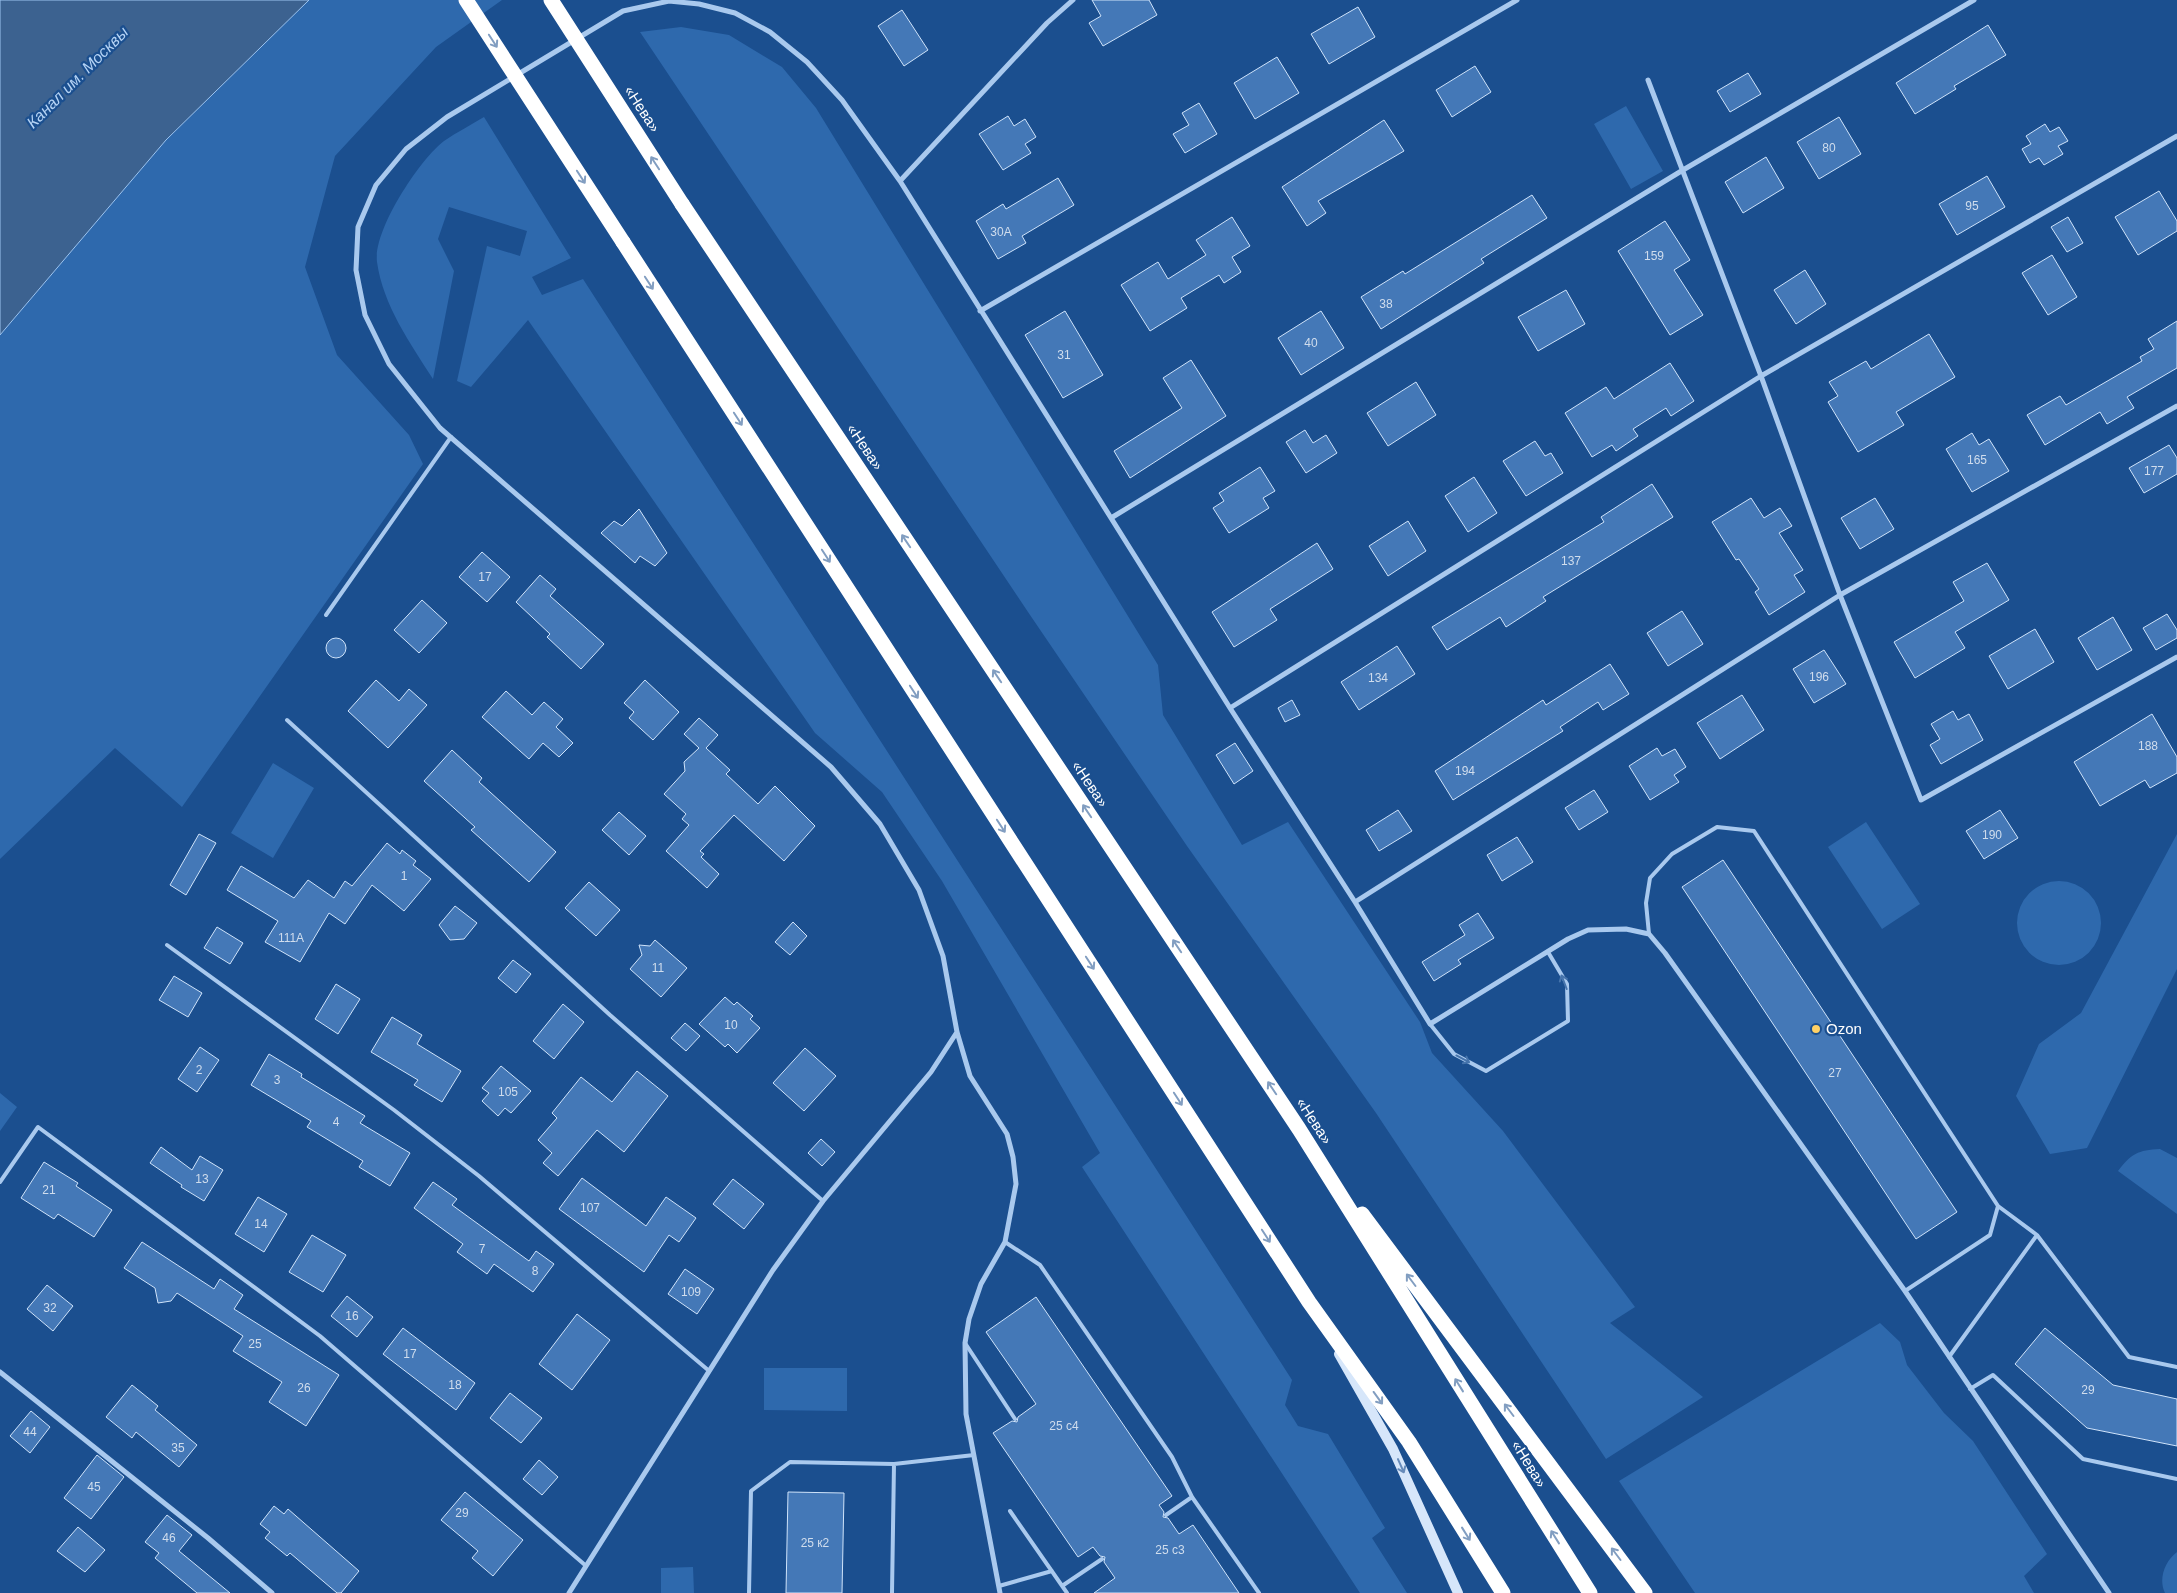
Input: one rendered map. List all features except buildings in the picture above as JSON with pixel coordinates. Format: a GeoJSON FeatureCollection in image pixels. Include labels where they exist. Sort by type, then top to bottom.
{"type":"FeatureCollection","features":[{"type":"Feature","properties":{"kind":"highway"},"geometry":{"type":"LineString","coordinates":[[466,0],[1309,1302],[1409,1442],[1503,1593]]}},
{"type":"Feature","properties":{"kind":"highway","name":"«Нева»"},"geometry":{"type":"LineString","coordinates":[[551,0],[682,204],[1299,1129],[1590,1593]]}},
{"type":"Feature","properties":{"kind":"highway"},"geometry":{"type":"LineString","coordinates":[[1299,1129],[1646,1593]]}},
{"type":"Feature","properties":{"kind":"street"},"geometry":{"type":"LineString","coordinates":[[900,180],[1046,23],[1073,0]]}},
{"type":"Feature","properties":{"kind":"street"},"geometry":{"type":"LineString","coordinates":[[980,311],[1517,0]]}},
{"type":"Feature","properties":{"kind":"street"},"geometry":{"type":"LineString","coordinates":[[1111,518],[1683,170],[1974,0]]}},
{"type":"Feature","properties":{"kind":"street"},"geometry":{"type":"LineString","coordinates":[[1000,1593],[966,1414],[965,1343],[968,1319],[981,1284],[1005,1242],[1016,1184],[1013,1157],[1007,1134],[970,1076],[957,1032],[942,956],[919,890],[880,824],[831,767],[434,421],[389,364],[365,315],[356,270],[358,227],[376,185],[406,149],[447,117],[492,88],[624,11],[668,1],[699,4],[735,13],[770,32],[807,62],[842,100],[900,180],[980,311],[1230,708],[1356,902],[1430,1024],[1548,952],[1588,930],[1626,929],[1650,934],[1906,1291],[1970,1389],[2109,1593]]}},
{"type":"Feature","properties":{"kind":"street"},"geometry":{"type":"LineString","coordinates":[[1648,80],[1761,376],[1840,594],[1920,800],[2177,657]]}},
{"type":"Feature","properties":{"kind":"street"},"geometry":{"type":"LineString","coordinates":[[1230,708],[1761,376],[2177,136]]}},
{"type":"Feature","properties":{"kind":"street"},"geometry":{"type":"LineString","coordinates":[[1356,902],[1840,594],[2177,406]]}},
{"type":"Feature","properties":{"kind":"street"},"geometry":{"type":"LineString","coordinates":[[569,1593],[708,1370],[773,1270],[823,1201],[931,1072],[957,1032]]}},
{"type":"Feature","properties":{"kind":"street"},"geometry":{"type":"LineString","coordinates":[[1309,1302],[1393,1449],[1458,1593]]}},
{"type":"Feature","properties":{"kind":"street"},"geometry":{"type":"LineString","coordinates":[[0,1372],[208,1538],[272,1593]]}},
{"type":"Feature","properties":{"kind":"lane"},"geometry":{"type":"LineString","coordinates":[[326,615],[451,437]]}},
{"type":"Feature","properties":{"kind":"lane"},"geometry":{"type":"LineString","coordinates":[[286,720],[610,1015],[823,1201]]}},
{"type":"Feature","properties":{"kind":"lane"},"geometry":{"type":"LineString","coordinates":[[1650,934],[1646,903],[1650,878],[1672,854],[1717,827],[1754,831],[1998,1206],[2037,1235],[2129,1357],[2177,1367]]}},
{"type":"Feature","properties":{"kind":"lane"},"geometry":{"type":"LineString","coordinates":[[167,945],[394,1110],[479,1176],[708,1370]]}},
{"type":"Feature","properties":{"kind":"lane"},"geometry":{"type":"LineString","coordinates":[[1430,1024],[1454,1054],[1486,1072],[1568,1021],[1567,984],[1548,952]]}},
{"type":"Feature","properties":{"kind":"lane"},"geometry":{"type":"LineString","coordinates":[[0,1182],[38,1128],[320,1336],[585,1566]]}},
{"type":"Feature","properties":{"kind":"lane"},"geometry":{"type":"LineString","coordinates":[[1906,1291],[1990,1235],[1998,1206]]}},
{"type":"Feature","properties":{"kind":"lane"},"geometry":{"type":"LineString","coordinates":[[1949,1356],[2037,1235]]}},
{"type":"Feature","properties":{"kind":"lane"},"geometry":{"type":"LineString","coordinates":[[1005,1242],[1040,1265],[1172,1457],[1192,1497],[1260,1593]]}},
{"type":"Feature","properties":{"kind":"lane"},"geometry":{"type":"LineString","coordinates":[[965,1343],[1015,1419]]}},
{"type":"Feature","properties":{"kind":"lane"},"geometry":{"type":"LineString","coordinates":[[1970,1389],[1993,1376],[2083,1459],[2177,1479]]}},
{"type":"Feature","properties":{"kind":"lane"},"geometry":{"type":"LineString","coordinates":[[749,1593],[751,1491],[790,1462],[894,1464],[974,1455]]}},
{"type":"Feature","properties":{"kind":"lane"},"geometry":{"type":"LineString","coordinates":[[892,1593],[894,1464]]}},
{"type":"Feature","properties":{"kind":"lane"},"geometry":{"type":"LineString","coordinates":[[1166,1515],[1192,1497]]}},
{"type":"Feature","properties":{"kind":"lane"},"geometry":{"type":"LineString","coordinates":[[1010,1511],[1067,1593]]}},
{"type":"Feature","properties":{"kind":"lane"},"geometry":{"type":"LineString","coordinates":[[1062,1586],[1102,1559]]}},
{"type":"Feature","properties":{"kind":"lane"},"geometry":{"type":"LineString","coordinates":[[998,1586],[1052,1571]]}},
{"type":"Feature","properties":{"kind":"shaded area"},"geometry":{"type":"Polygon","coordinates":[[[309,0],[502,0],[436,47],[335,156],[305,267],[337,355],[409,435],[423,464],[182,807],[115,748],[0,859],[0,335],[166,140],[309,0]]]}},
{"type":"Feature","properties":{"kind":"shaded area"},"geometry":{"type":"Polygon","coordinates":[[[681,27],[729,35],[782,67],[816,108],[1158,665],[1163,715],[1242,845],[1288,822],[1420,1022],[1432,1053],[1503,1131],[1635,1307],[1610,1323],[1703,1397],[1606,1459],[1376,1113],[1187,846],[1028,612],[640,32],[681,27]]]}},
{"type":"Feature","properties":{"kind":"shaded area"},"geometry":{"type":"Polygon","coordinates":[[[1626,106],[1663,171],[1631,189],[1594,124],[1626,106]]]}},
{"type":"Feature","properties":{"kind":"shaded area"},"geometry":{"type":"Polygon","coordinates":[[[484,117],[571,258],[532,277],[542,295],[583,279],[1292,1380],[1285,1405],[1298,1426],[1328,1434],[1385,1528],[1372,1538],[1407,1593],[1360,1593],[1082,1167],[1100,1153],[942,881],[882,792],[815,733],[528,320],[471,387],[457,381],[487,246],[520,256],[527,231],[449,207],[438,239],[454,271],[433,379],[415,352],[391,308],[380,278],[377,262],[382,232],[400,196],[434,150],[444,141],[484,117]]]}},
{"type":"Feature","properties":{"kind":"shaded area"},"geometry":{"type":"Polygon","coordinates":[[[273,763],[314,788],[273,858],[231,833],[273,763]]]}},
{"type":"Feature","properties":{"kind":"shaded area"},"geometry":{"type":"Polygon","coordinates":[[[1866,822],[1920,904],[1882,929],[1828,847],[1866,822]]]}},
{"type":"Feature","properties":{"kind":"shaded area"},"geometry":{"type":"Polygon","coordinates":[[[2177,834],[2177,969],[2087,1148],[2050,1154],[2016,1096],[2039,1044],[2081,1013],[2177,834]]]}},
{"type":"Feature","properties":{"kind":"shaded area"},"geometry":{"type":"Polygon","coordinates":[[[2059,881],[2075,884],[2089,893],[2098,907],[2101,923],[2098,939],[2089,953],[2075,962],[2059,965],[2043,962],[2029,953],[2020,939],[2017,923],[2020,907],[2029,893],[2043,884],[2059,881]]]}},
{"type":"Feature","properties":{"kind":"shaded area"},"geometry":{"type":"Polygon","coordinates":[[[0,1093],[17,1107],[0,1131],[0,1093]]]}},
{"type":"Feature","properties":{"kind":"shaded area"},"geometry":{"type":"Polygon","coordinates":[[[2160,1149],[2177,1158],[2177,1214],[2118,1171],[2136,1154],[2146,1150],[2160,1149]]]}},
{"type":"Feature","properties":{"kind":"shaded area"},"geometry":{"type":"Polygon","coordinates":[[[1880,1323],[1900,1342],[1907,1365],[1944,1413],[1973,1441],[2047,1554],[2024,1576],[2034,1593],[1695,1593],[1619,1481],[1880,1323]]]}},
{"type":"Feature","properties":{"kind":"shaded area"},"geometry":{"type":"Polygon","coordinates":[[[764,1368],[847,1368],[847,1411],[764,1410],[764,1368]]]}},
{"type":"Feature","properties":{"kind":"shaded area"},"geometry":{"type":"Polygon","coordinates":[[[2177,1552],[2177,1593],[2165,1593],[2162,1582],[2164,1571],[2169,1560],[2177,1552]]]}},
{"type":"Feature","properties":{"kind":"shaded area"},"geometry":{"type":"Polygon","coordinates":[[[693,1567],[694,1593],[661,1593],[661,1568],[693,1567]]]}},
{"type":"Feature","properties":{"kind":"water","name":"Канал им. Москвы"},"geometry":{"type":"Polygon","coordinates":[[[0,0],[309,0],[166,140],[0,335],[0,0]]]}},
{"type":"Feature","properties":{"kind":"place","name":"Ozon"},"geometry":{"type":"Point","coordinates":[1816,1029]}}]}
